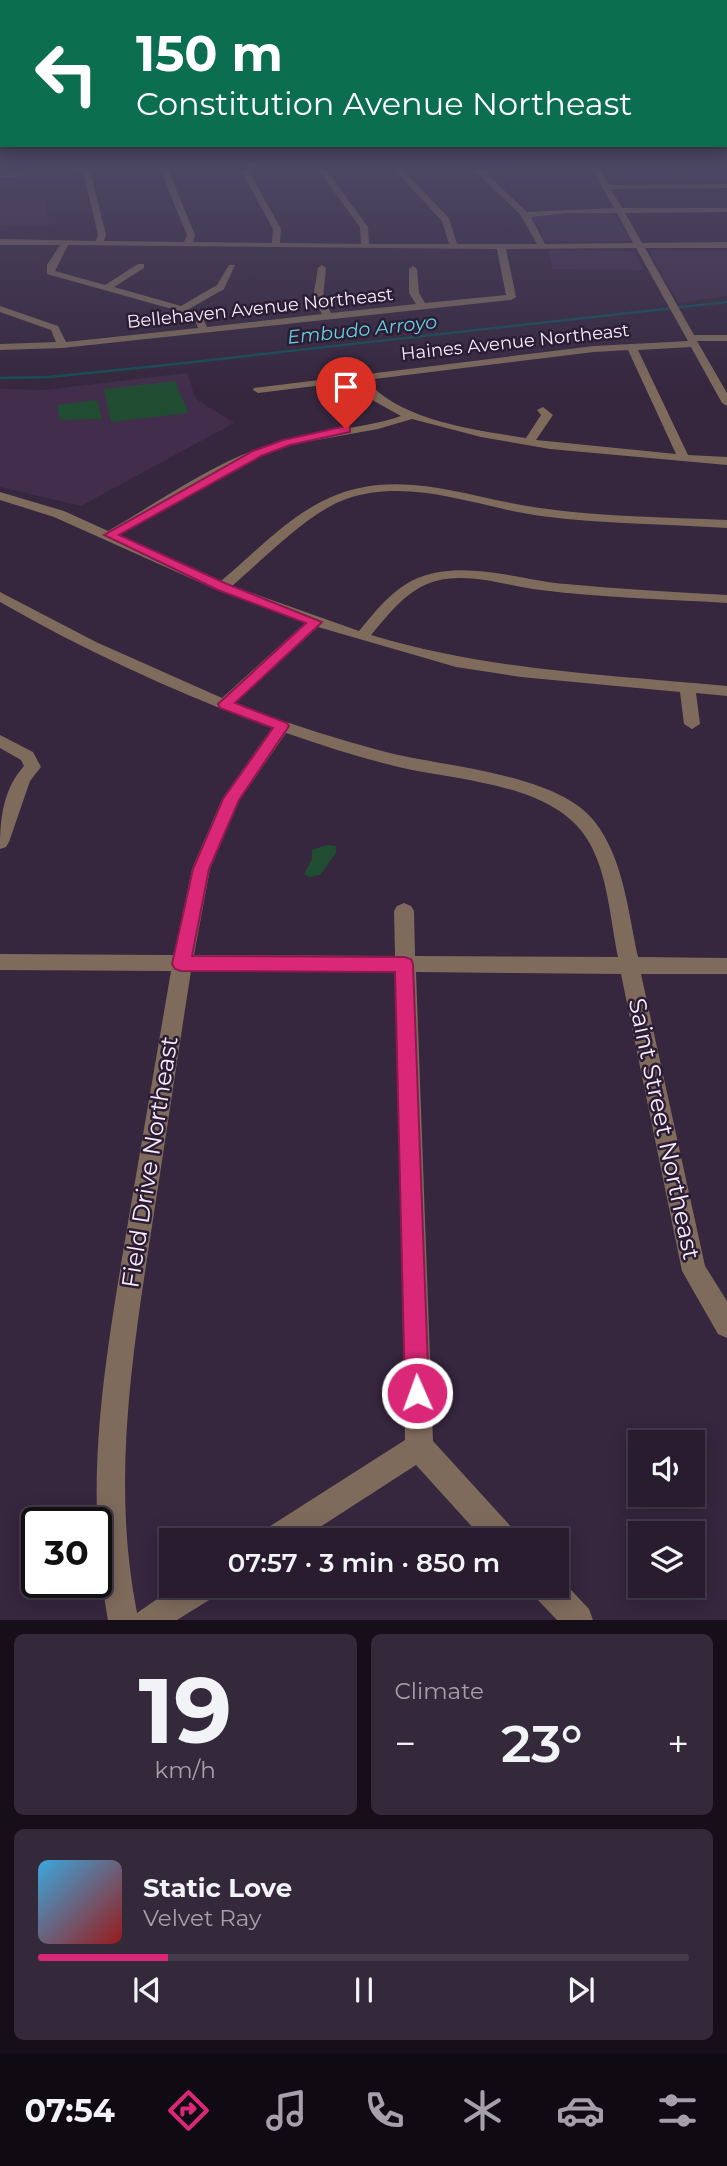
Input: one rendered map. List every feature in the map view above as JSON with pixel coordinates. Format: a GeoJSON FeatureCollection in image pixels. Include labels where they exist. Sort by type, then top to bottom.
{"type":"FeatureCollection","features":[{"type":"Feature","properties":{"kind":"street"},"geometry":{"type":"LineString","coordinates":[[66,243],[51,265],[50,272],[182,309],[199,318],[204,330]]}},
{"type":"Feature","properties":{"kind":"street"},"geometry":{"type":"LineString","coordinates":[[86,243],[727,247]]}},
{"type":"Feature","properties":{"kind":"street"},"geometry":{"type":"LineString","coordinates":[[637,243],[727,403]]}},
{"type":"Feature","properties":{"kind":"street","name":"Bellehaven Avenue Northeast"},"geometry":{"type":"LineString","coordinates":[[0,347],[62,345],[511,298],[501,246]]}},
{"type":"Feature","properties":{"kind":"street"},"geometry":{"type":"LineString","coordinates":[[105,288],[141,266]]}},
{"type":"Feature","properties":{"kind":"street"},"geometry":{"type":"LineString","coordinates":[[182,309],[221,287],[232,267]]}},
{"type":"Feature","properties":{"kind":"street"},"geometry":{"type":"LineString","coordinates":[[322,268],[318,298],[328,317]]}},
{"type":"Feature","properties":{"kind":"street"},"geometry":{"type":"LineString","coordinates":[[413,268],[414,293],[422,307]]}},
{"type":"Feature","properties":{"kind":"street"},"geometry":{"type":"LineString","coordinates":[[0,309],[55,328],[62,345]]}},
{"type":"Feature","properties":{"kind":"street","name":"Haines Avenue Northeast"},"geometry":{"type":"LineString","coordinates":[[258,390],[631,346],[727,338]]}},
{"type":"Feature","properties":{"kind":"street"},"geometry":{"type":"LineString","coordinates":[[631,346],[684,458]]}},
{"type":"Feature","properties":{"kind":"street"},"geometry":{"type":"LineString","coordinates":[[359,378],[381,401],[411,416],[472,432],[604,453],[727,461]]}},
{"type":"Feature","properties":{"kind":"street"},"geometry":{"type":"LineString","coordinates":[[529,442],[547,415],[543,410]]}},
{"type":"Feature","properties":{"kind":"street"},"geometry":{"type":"LineString","coordinates":[[110,535],[272,447],[317,435],[395,423],[411,416]]}},
{"type":"Feature","properties":{"kind":"street"},"geometry":{"type":"LineString","coordinates":[[222,587],[312,515],[338,498],[371,488],[408,486],[441,489],[539,512],[727,524]]}},
{"type":"Feature","properties":{"kind":"street"},"geometry":{"type":"LineString","coordinates":[[0,496],[59,514],[222,587],[361,637],[469,664],[573,678],[727,691]]}},
{"type":"Feature","properties":{"kind":"street"},"geometry":{"type":"LineString","coordinates":[[423,564],[434,577]]}},
{"type":"Feature","properties":{"kind":"street"},"geometry":{"type":"LineString","coordinates":[[361,637],[396,599],[413,585],[434,577],[484,576],[537,586],[727,599]]}},
{"type":"Feature","properties":{"kind":"street","name":"Saint Street Northeast"},"geometry":{"type":"LineString","coordinates":[[0,596],[95,649],[225,704],[282,726],[384,758],[526,787],[565,805],[593,830],[607,859],[694,1271],[727,1325]]}},
{"type":"Feature","properties":{"kind":"street"},"geometry":{"type":"LineString","coordinates":[[225,704],[315,622]]}},
{"type":"Feature","properties":{"kind":"street"},"geometry":{"type":"LineString","coordinates":[[687,688],[692,724]]}},
{"type":"Feature","properties":{"kind":"street","name":"Field Drive Northeast"},"geometry":{"type":"LineString","coordinates":[[124,1620],[109,1532],[109,1436],[116,1373],[181,964],[201,869],[231,799],[282,726]]}},
{"type":"Feature","properties":{"kind":"street"},"geometry":{"type":"LineString","coordinates":[[0,741],[27,756],[33,767],[22,779],[0,842]]}},
{"type":"Feature","properties":{"kind":"street"},"geometry":{"type":"LineString","coordinates":[[404,911],[419,1447],[493,1528]]}},
{"type":"Feature","properties":{"kind":"street"},"geometry":{"type":"LineString","coordinates":[[0,962],[727,966]]}},
{"type":"Feature","properties":{"kind":"street"},"geometry":{"type":"LineString","coordinates":[[293,1528],[419,1447]]}},
{"type":"Feature","properties":{"kind":"street"},"geometry":{"type":"LineString","coordinates":[[149,1620],[184,1598]]}},
{"type":"Feature","properties":{"kind":"street"},"geometry":{"type":"LineString","coordinates":[[557,1598],[578,1620]]}},
{"type":"Feature","properties":{"kind":"shaded area"},"geometry":{"type":"Polygon","coordinates":[[[548,250],[634,251],[644,270],[553,269],[548,250]]]}},
{"type":"Feature","properties":{"kind":"shaded area"},"geometry":{"type":"Polygon","coordinates":[[[727,251],[727,296],[679,303],[649,252],[727,251]]]}},
{"type":"Feature","properties":{"kind":"shaded area"},"geometry":{"type":"Polygon","coordinates":[[[187,373],[196,399],[234,423],[81,506],[0,487],[0,389],[45,390],[187,373]]]}},
{"type":"Feature","properties":{"kind":"green space"},"geometry":{"type":"Polygon","coordinates":[[[175,381],[188,413],[111,422],[104,389],[175,381]]]}},
{"type":"Feature","properties":{"kind":"green space"},"geometry":{"type":"Polygon","coordinates":[[[97,400],[102,419],[60,420],[57,405],[97,400]]]}},
{"type":"Feature","properties":{"kind":"green space"},"geometry":{"type":"Polygon","coordinates":[[[327,845],[336,846],[336,853],[320,875],[309,877],[304,874],[312,859],[312,850],[327,845]]]}},
{"type":"Feature","properties":{"kind":"waterway","name":"Embudo Arroyo"},"geometry":{"type":"LineString","coordinates":[[0,378],[49,377],[157,366],[727,302]]}},
{"type":"Feature","properties":{"kind":"route"},"geometry":{"type":"LineString","coordinates":[[346,429],[287,442],[257,453],[110,535],[222,587],[315,622],[225,704],[282,726],[231,799],[201,869],[181,964],[404,964],[417,1393]]}}]}
